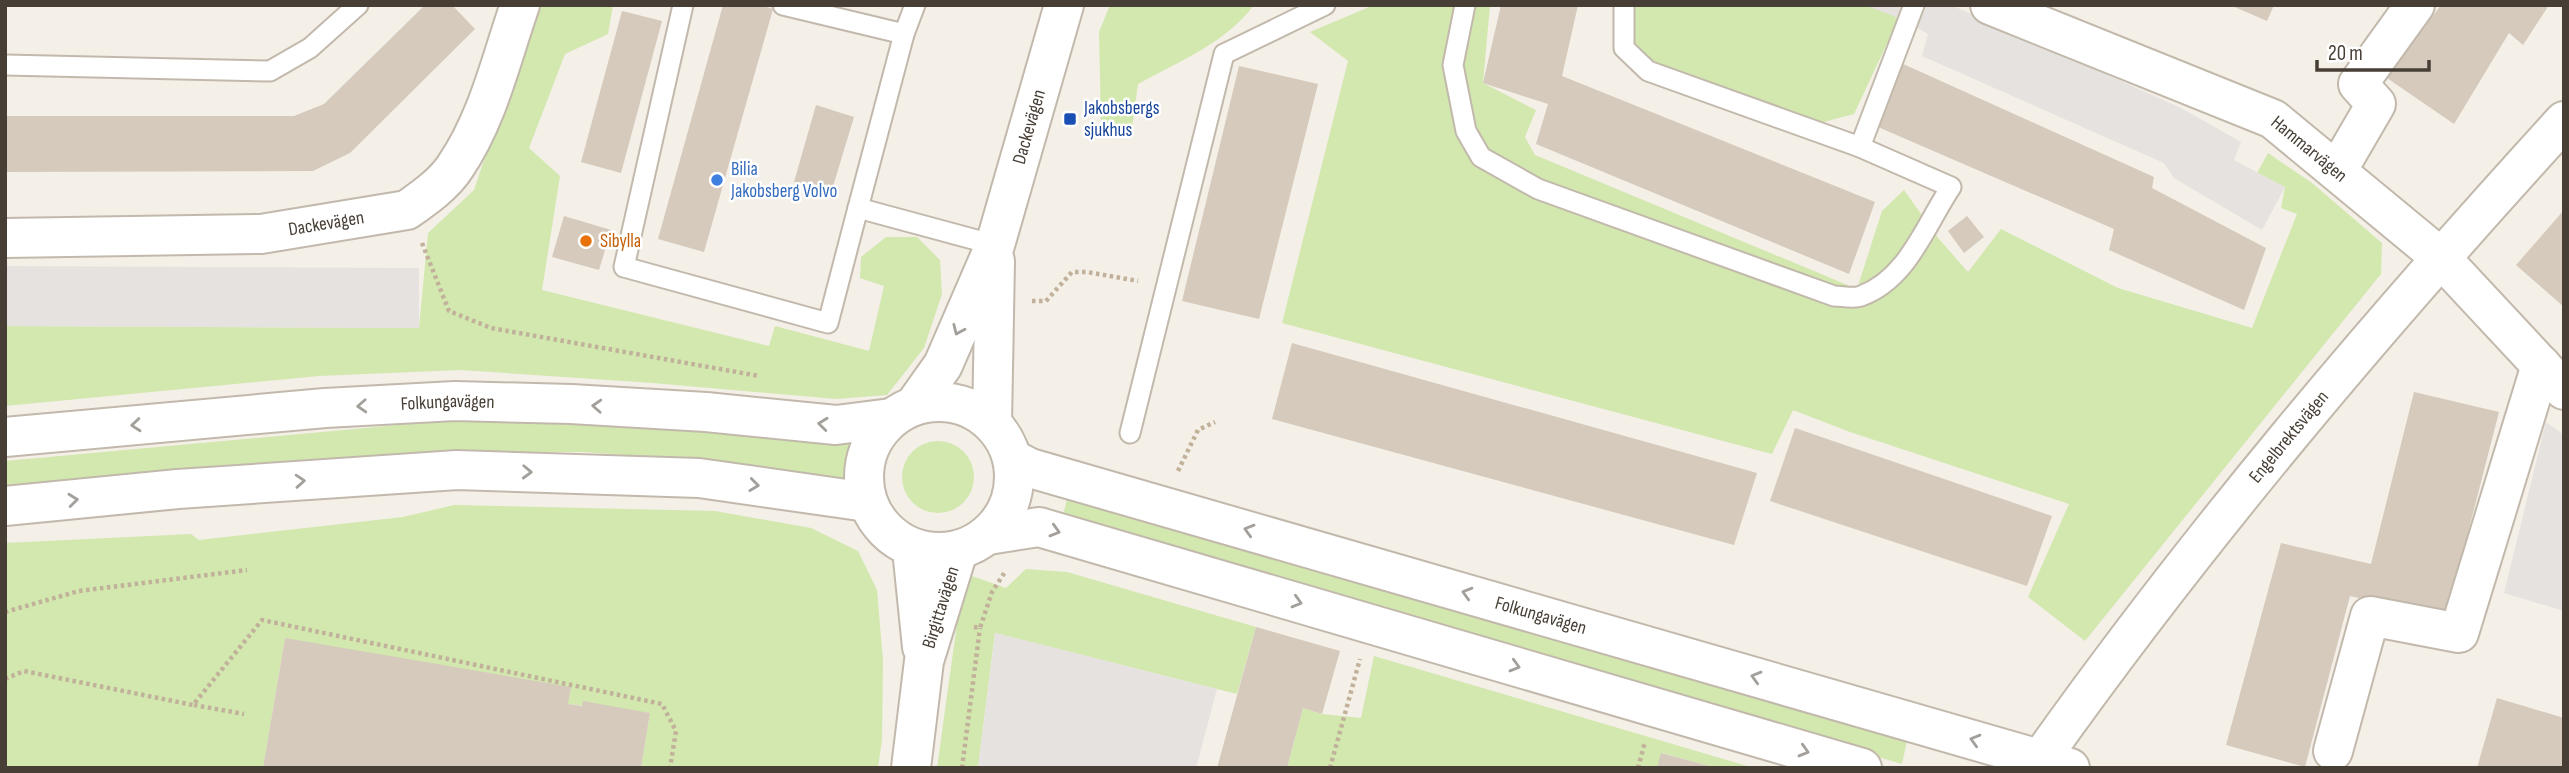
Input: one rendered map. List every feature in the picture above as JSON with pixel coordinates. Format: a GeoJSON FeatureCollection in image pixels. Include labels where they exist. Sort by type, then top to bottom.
{"type":"FeatureCollection","features":[{"type":"Feature","properties":{"kind":"street","name":"Dackevägen"},"geometry":{"type":"LineString","coordinates":[[5,239],[261,234],[407,210],[427,196],[454,168],[461,156],[480,121],[520,5]]}},
{"type":"Feature","properties":{"kind":"street","name":"Hammarvägen"},"geometry":{"type":"LineString","coordinates":[[1990,5],[2273,119],[2440,257],[2552,378]]}},
{"type":"Feature","properties":{"kind":"street"},"geometry":{"type":"LineString","coordinates":[[2337,171],[2376,104],[2358,84],[2415,5]]}},
{"type":"Feature","properties":{"kind":"street","name":"Dackevägen"},"geometry":{"type":"LineString","coordinates":[[902,412],[943,365],[995,245],[1060,6]]}},
{"type":"Feature","properties":{"kind":"street","name":"Engelbrektsvägen"},"geometry":{"type":"LineString","coordinates":[[2048,765],[2211,532],[2440,257],[2564,121]]}},
{"type":"Feature","properties":{"kind":"street","name":"Dackevägen"},"geometry":{"type":"LineString","coordinates":[[992,423],[995,245]]}},
{"type":"Feature","properties":{"kind":"street"},"geometry":{"type":"LineString","coordinates":[[2333,751],[2370,616],[2459,633],[2552,378]]}},
{"type":"Feature","properties":{"kind":"street","name":"Folkungavägen"},"geometry":{"type":"LineString","coordinates":[[5,437],[325,408],[455,401],[571,404],[836,425],[902,412]]}},
{"type":"Feature","properties":{"kind":"street"},"geometry":{"type":"LineString","coordinates":[[986,550],[1012,498],[1013,459],[1002,435],[992,423],[971,408],[956,403],[929,402],[902,412],[877,433],[866,457],[863,483],[867,502],[883,528],[912,549],[938,553],[986,550],[1039,527],[1862,768]]}},
{"type":"Feature","properties":{"kind":"street","name":"Folkungavägen"},"geometry":{"type":"LineString","coordinates":[[1013,459],[1030,468],[2048,765]]}},
{"type":"Feature","properties":{"kind":"street"},"geometry":{"type":"LineString","coordinates":[[5,506],[178,489],[457,470],[699,478],[867,502]]}},
{"type":"Feature","properties":{"kind":"street","name":"Birgittavägen"},"geometry":{"type":"LineString","coordinates":[[911,768],[923,661],[912,549]]}},
{"type":"Feature","properties":{"kind":"street","name":"Birgittavägen"},"geometry":{"type":"LineString","coordinates":[[923,661],[936,622],[986,550]]}},
{"type":"Feature","properties":{"kind":"lane"},"geometry":{"type":"LineString","coordinates":[[5,65],[270,71],[310,48],[358,5]]}},
{"type":"Feature","properties":{"kind":"lane"},"geometry":{"type":"LineString","coordinates":[[683,5],[624,267],[828,323],[904,34],[915,5]]}},
{"type":"Feature","properties":{"kind":"lane"},"geometry":{"type":"LineString","coordinates":[[783,5],[904,34]]}},
{"type":"Feature","properties":{"kind":"lane"},"geometry":{"type":"LineString","coordinates":[[1130,433],[1224,54],[1325,5]]}},
{"type":"Feature","properties":{"kind":"lane"},"geometry":{"type":"LineString","coordinates":[[1465,5],[1452,65],[1466,131],[1481,157],[1538,189],[1834,296],[1860,297],[1889,279],[1910,256],[1951,187],[1860,147],[1648,71],[1624,48],[1623,5]]}},
{"type":"Feature","properties":{"kind":"lane"},"geometry":{"type":"LineString","coordinates":[[1860,147],[1914,5]]}},
{"type":"Feature","properties":{"kind":"lane"},"geometry":{"type":"LineString","coordinates":[[858,208],[995,245]]}},
{"type":"Feature","properties":{"kind":"path"},"geometry":{"type":"LineString","coordinates":[[407,210],[449,311],[491,328],[767,377]]}},
{"type":"Feature","properties":{"kind":"path"},"geometry":{"type":"LineString","coordinates":[[1029,300],[1046,302],[1072,272],[1078,271],[1167,286]]}},
{"type":"Feature","properties":{"kind":"path"},"geometry":{"type":"LineString","coordinates":[[1174,477],[1198,430],[1215,422]]}},
{"type":"Feature","properties":{"kind":"path"},"geometry":{"type":"LineString","coordinates":[[962,768],[980,628],[992,592],[986,550]]}},
{"type":"Feature","properties":{"kind":"path"},"geometry":{"type":"LineString","coordinates":[[5,612],[79,591],[247,569]]}},
{"type":"Feature","properties":{"kind":"path"},"geometry":{"type":"LineString","coordinates":[[193,705],[261,620],[662,704],[676,731],[670,768]]}},
{"type":"Feature","properties":{"kind":"path"},"geometry":{"type":"LineString","coordinates":[[936,622],[980,628]]}},
{"type":"Feature","properties":{"kind":"path"},"geometry":{"type":"LineString","coordinates":[[1330,768],[1363,648]]}},
{"type":"Feature","properties":{"kind":"path"},"geometry":{"type":"LineString","coordinates":[[5,679],[24,671],[243,714]]}},
{"type":"Feature","properties":{"kind":"path"},"geometry":{"type":"LineString","coordinates":[[1638,768],[1648,732]]}},
{"type":"Feature","properties":{"kind":"green space"},"geometry":{"type":"Polygon","coordinates":[[[536,5],[613,5],[608,34],[565,54],[529,148],[560,176],[542,290],[769,346],[775,326],[869,351],[884,286],[860,278],[861,257],[886,237],[917,237],[940,260],[942,294],[924,348],[887,395],[836,399],[460,370],[319,376],[5,406],[5,326],[419,328],[428,233],[474,190],[536,5]]]}},
{"type":"Feature","properties":{"kind":"green space"},"geometry":{"type":"Polygon","coordinates":[[[1110,5],[1254,5],[1230,30],[1216,40],[1138,84],[1132,128],[1101,123],[1099,32],[1110,5]]]}},
{"type":"Feature","properties":{"kind":"green space"},"geometry":{"type":"Polygon","coordinates":[[[1374,5],[1490,5],[1483,83],[1536,110],[1525,137],[1535,155],[1857,289],[1882,211],[1904,190],[1939,239],[1968,272],[2001,229],[2118,288],[2252,328],[2297,214],[2281,208],[2285,187],[2257,173],[2268,153],[2312,183],[2382,243],[2381,274],[2085,641],[2028,597],[2069,504],[1850,432],[1793,410],[1772,454],[1282,323],[1348,61],[1310,32],[1374,5]]]}},
{"type":"Feature","properties":{"kind":"green space"},"geometry":{"type":"Polygon","coordinates":[[[1624,5],[1867,5],[1899,18],[1854,114],[1805,127],[1648,71],[1624,48],[1624,5]]]}},
{"type":"Feature","properties":{"kind":"green space"},"geometry":{"type":"Polygon","coordinates":[[[553,418],[857,439],[850,481],[722,462],[584,452],[451,452],[5,491],[5,461],[452,420],[553,418]]]}},
{"type":"Feature","properties":{"kind":"green space"},"geometry":{"type":"Polygon","coordinates":[[[938,441],[958,447],[968,457],[974,477],[968,497],[958,507],[938,513],[918,507],[908,497],[902,477],[908,457],[918,447],[938,441]]]}},
{"type":"Feature","properties":{"kind":"green space"},"geometry":{"type":"Polygon","coordinates":[[[1068,495],[1908,736],[1902,764],[1062,519],[1068,495]]]}},
{"type":"Feature","properties":{"kind":"green space"},"geometry":{"type":"Polygon","coordinates":[[[454,505],[715,511],[811,528],[858,551],[877,590],[883,661],[882,740],[878,768],[641,768],[650,713],[568,704],[285,638],[263,768],[5,768],[5,543],[191,534],[199,540],[403,517],[454,505]]]}},
{"type":"Feature","properties":{"kind":"green space"},"geometry":{"type":"Polygon","coordinates":[[[1026,569],[1067,572],[1256,627],[1237,694],[995,633],[978,768],[937,768],[960,602],[972,576],[1006,588],[1026,569]]]}},
{"type":"Feature","properties":{"kind":"green space"},"geometry":{"type":"Polygon","coordinates":[[[1374,656],[1754,768],[1716,768],[1662,753],[1657,768],[1287,768],[1303,708],[1322,714],[1361,718],[1374,656]]]}},
{"type":"Feature","properties":{"kind":"shaded area"},"geometry":{"type":"Polygon","coordinates":[[[1864,5],[1951,5],[2181,108],[2241,142],[2234,160],[2285,187],[2262,230],[2174,178],[2164,163],[1922,56],[1928,34],[1899,18],[1864,5]]]}},
{"type":"Feature","properties":{"kind":"shaded area"},"geometry":{"type":"Polygon","coordinates":[[[5,266],[419,268],[419,328],[5,326],[5,266]]]}},
{"type":"Feature","properties":{"kind":"shaded area"},"geometry":{"type":"Polygon","coordinates":[[[2546,422],[2564,435],[2564,611],[2504,593],[2546,422]]]}},
{"type":"Feature","properties":{"kind":"shaded area"},"geometry":{"type":"Polygon","coordinates":[[[995,633],[1217,689],[1196,768],[978,768],[995,633]]]}},
{"type":"Feature","properties":{"kind":"building"},"geometry":{"type":"Polygon","coordinates":[[[425,5],[452,5],[475,29],[350,153],[313,171],[5,172],[5,116],[294,116],[324,104],[425,5]]]}},
{"type":"Feature","properties":{"kind":"building"},"geometry":{"type":"Polygon","coordinates":[[[723,5],[759,5],[773,9],[704,252],[658,239],[723,5]]]}},
{"type":"Feature","properties":{"kind":"building"},"geometry":{"type":"Polygon","coordinates":[[[1501,5],[1578,5],[1562,76],[1875,202],[1849,274],[1536,144],[1548,104],[1483,83],[1501,5]]]}},
{"type":"Feature","properties":{"kind":"building"},"geometry":{"type":"Polygon","coordinates":[[[2230,5],[2274,5],[2267,21],[2230,5]]]}},
{"type":"Feature","properties":{"kind":"building"},"geometry":{"type":"Polygon","coordinates":[[[2441,5],[2549,5],[2523,45],[2509,33],[2454,124],[2387,78],[2441,5]]]}},
{"type":"Feature","properties":{"kind":"building"},"geometry":{"type":"Polygon","coordinates":[[[622,11],[662,21],[621,173],[581,162],[622,11]]]}},
{"type":"Feature","properties":{"kind":"building"},"geometry":{"type":"Polygon","coordinates":[[[1901,63],[2154,177],[2152,188],[2266,248],[2244,310],[2109,250],[2114,229],[1878,127],[1901,63]]]}},
{"type":"Feature","properties":{"kind":"building"},"geometry":{"type":"Polygon","coordinates":[[[1239,66],[1318,84],[1259,319],[1182,301],[1239,66]]]}},
{"type":"Feature","properties":{"kind":"building"},"geometry":{"type":"Polygon","coordinates":[[[816,105],[854,117],[831,193],[794,182],[816,105]]]}},
{"type":"Feature","properties":{"kind":"building"},"geometry":{"type":"Polygon","coordinates":[[[2564,210],[2564,307],[2516,265],[2564,210]]]}},
{"type":"Feature","properties":{"kind":"building"},"geometry":{"type":"Polygon","coordinates":[[[564,216],[611,230],[599,270],[552,257],[564,216]]]}},
{"type":"Feature","properties":{"kind":"building"},"geometry":{"type":"Polygon","coordinates":[[[1967,216],[1984,237],[1964,253],[1948,231],[1967,216]]]}},
{"type":"Feature","properties":{"kind":"building"},"geometry":{"type":"Polygon","coordinates":[[[1292,343],[1757,473],[1734,545],[1272,419],[1292,343]]]}},
{"type":"Feature","properties":{"kind":"building"},"geometry":{"type":"Polygon","coordinates":[[[2414,392],[2499,412],[2446,618],[2350,596],[2305,767],[2226,745],[2281,543],[2371,564],[2414,392]]]}},
{"type":"Feature","properties":{"kind":"building"},"geometry":{"type":"Polygon","coordinates":[[[1795,428],[2052,516],[2027,586],[1770,501],[1795,428]]]}},
{"type":"Feature","properties":{"kind":"building"},"geometry":{"type":"Polygon","coordinates":[[[1256,627],[1340,651],[1322,714],[1303,708],[1287,768],[1217,768],[1256,627]]]}},
{"type":"Feature","properties":{"kind":"building"},"geometry":{"type":"Polygon","coordinates":[[[285,638],[571,687],[568,704],[582,706],[583,701],[650,713],[641,768],[263,768],[285,638]]]}},
{"type":"Feature","properties":{"kind":"building"},"geometry":{"type":"Polygon","coordinates":[[[2497,698],[2564,718],[2564,768],[2477,768],[2497,698]]]}},
{"type":"Feature","properties":{"kind":"building"},"geometry":{"type":"Polygon","coordinates":[[[1661,753],[1713,767],[1713,768],[1657,768],[1661,753]]]}},
{"type":"Feature","properties":{"kind":"place","name":"Jakobsbergs sjukhus"},"geometry":{"type":"Point","coordinates":[1070,119]}},
{"type":"Feature","properties":{"kind":"place","name":"Bilia Jakobsberg Volvo"},"geometry":{"type":"Point","coordinates":[717,180]}},
{"type":"Feature","properties":{"kind":"place","name":"Sibylla"},"geometry":{"type":"Point","coordinates":[586,241]}}]}
